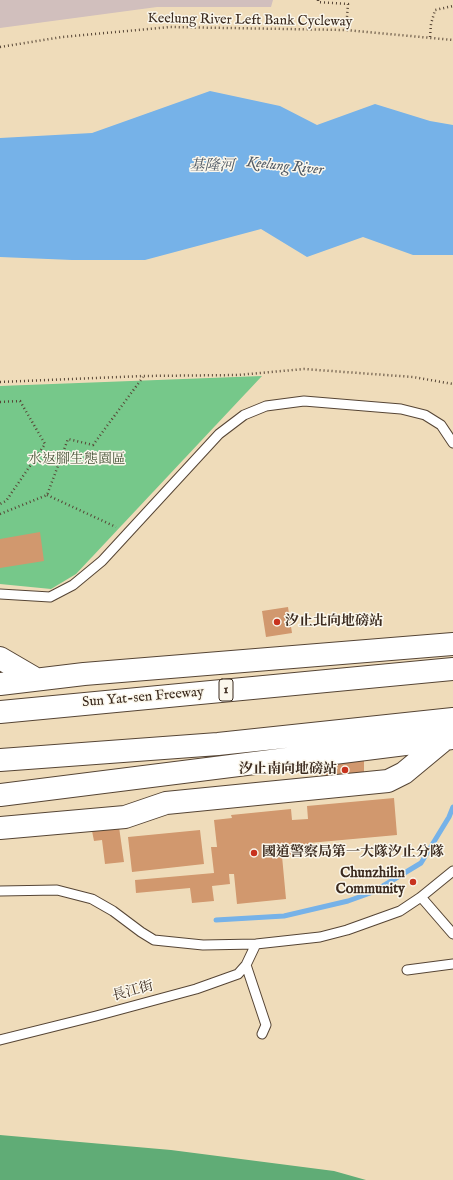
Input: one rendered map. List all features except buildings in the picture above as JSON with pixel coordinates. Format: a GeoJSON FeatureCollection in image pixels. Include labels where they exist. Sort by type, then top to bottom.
{"type":"FeatureCollection","features":[{"type":"Feature","properties":{"kind":"highway"},"geometry":{"type":"LineString","coordinates":[[0,684],[84,674],[453,644]]}},
{"type":"Feature","properties":{"kind":"highway"},"geometry":{"type":"LineString","coordinates":[[0,658],[36,679]]}},
{"type":"Feature","properties":{"kind":"highway","name":"Sun Yat-sen Freeway"},"geometry":{"type":"LineString","coordinates":[[0,712],[453,669]]}},
{"type":"Feature","properties":{"kind":"highway"},"geometry":{"type":"LineString","coordinates":[[0,760],[218,744],[453,719]]}},
{"type":"Feature","properties":{"kind":"highway"},"geometry":{"type":"LineString","coordinates":[[0,794],[449,738]]}},
{"type":"Feature","properties":{"kind":"highway"},"geometry":{"type":"LineString","coordinates":[[0,828],[125,817],[166,803],[388,781],[404,773],[449,738]]}},
{"type":"Feature","properties":{"kind":"lane"},"geometry":{"type":"LineString","coordinates":[[0,594],[50,597],[73,585],[102,561],[219,434],[244,415],[266,406],[304,402],[401,409],[425,416],[441,425],[453,443]]}},
{"type":"Feature","properties":{"kind":"lane"},"geometry":{"type":"LineString","coordinates":[[0,891],[56,890],[92,899],[113,911],[154,940],[203,945],[256,944],[320,937],[347,930],[400,911],[421,897],[453,871]]}},
{"type":"Feature","properties":{"kind":"lane"},"geometry":{"type":"LineString","coordinates":[[421,897],[453,934]]}},
{"type":"Feature","properties":{"kind":"lane","name":"長江街"},"geometry":{"type":"LineString","coordinates":[[0,1040],[196,989],[238,974],[246,965],[256,944]]}},
{"type":"Feature","properties":{"kind":"lane"},"geometry":{"type":"LineString","coordinates":[[407,970],[453,964]]}},
{"type":"Feature","properties":{"kind":"lane"},"geometry":{"type":"LineString","coordinates":[[246,965],[266,1025],[262,1034]]}},
{"type":"Feature","properties":{"kind":"path"},"geometry":{"type":"LineString","coordinates":[[318,0],[318,2],[348,4],[346,30]]}},
{"type":"Feature","properties":{"kind":"path"},"geometry":{"type":"LineString","coordinates":[[430,37],[431,24],[435,10],[453,6]]}},
{"type":"Feature","properties":{"kind":"path","name":"Keelung River Left Bank Cycleway"},"geometry":{"type":"LineString","coordinates":[[0,47],[62,37],[170,27],[346,30],[453,40]]}},
{"type":"Feature","properties":{"kind":"path"},"geometry":{"type":"LineString","coordinates":[[0,382],[143,376],[238,375],[304,369],[413,377],[453,384]]}},
{"type":"Feature","properties":{"kind":"path"},"geometry":{"type":"LineString","coordinates":[[48,495],[68,440],[93,446],[143,376]]}},
{"type":"Feature","properties":{"kind":"path"},"geometry":{"type":"LineString","coordinates":[[0,402],[20,401],[45,444],[6,501],[0,504]]}},
{"type":"Feature","properties":{"kind":"path"},"geometry":{"type":"LineString","coordinates":[[0,514],[48,495],[128,533]]}},
{"type":"Feature","properties":{"kind":"shaded area"},"geometry":{"type":"Polygon","coordinates":[[[0,0],[273,0],[271,7],[157,7],[0,28],[0,0]]]}},
{"type":"Feature","properties":{"kind":"green space","name":"水返腳生態園區"},"geometry":{"type":"Polygon","coordinates":[[[262,376],[76,574],[51,589],[0,584],[0,386],[262,376]]]}},
{"type":"Feature","properties":{"kind":"green space"},"geometry":{"type":"Polygon","coordinates":[[[0,1135],[171,1150],[334,1171],[366,1180],[0,1180],[0,1135]]]}},
{"type":"Feature","properties":{"kind":"water","name":"基隆河"},"geometry":{"type":"Polygon","coordinates":[[[210,91],[280,106],[317,125],[375,104],[430,121],[453,125],[453,255],[413,255],[363,237],[307,257],[261,229],[145,260],[72,260],[0,257],[0,138],[92,133],[210,91]]]}},
{"type":"Feature","properties":{"kind":"waterway"},"geometry":{"type":"LineString","coordinates":[[216,920],[284,916],[348,901],[373,892],[421,863],[449,817],[453,807]]}},
{"type":"Feature","properties":{"kind":"place","name":"汐止北向地磅站"},"geometry":{"type":"Point","coordinates":[277,622]}},
{"type":"Feature","properties":{"kind":"place","name":"汐止南向地磅站"},"geometry":{"type":"Point","coordinates":[345,770]}},
{"type":"Feature","properties":{"kind":"place","name":"國道警察局第一大隊汐止分隊"},"geometry":{"type":"Point","coordinates":[254,853]}},
{"type":"Feature","properties":{"kind":"place","name":"Chunzhilin Community"},"geometry":{"type":"Point","coordinates":[413,882]}},
{"type":"Feature","properties":{"kind":"water label","name":"Keelung River"},"geometry":{"type":"Point","coordinates":[285,167]}}]}
